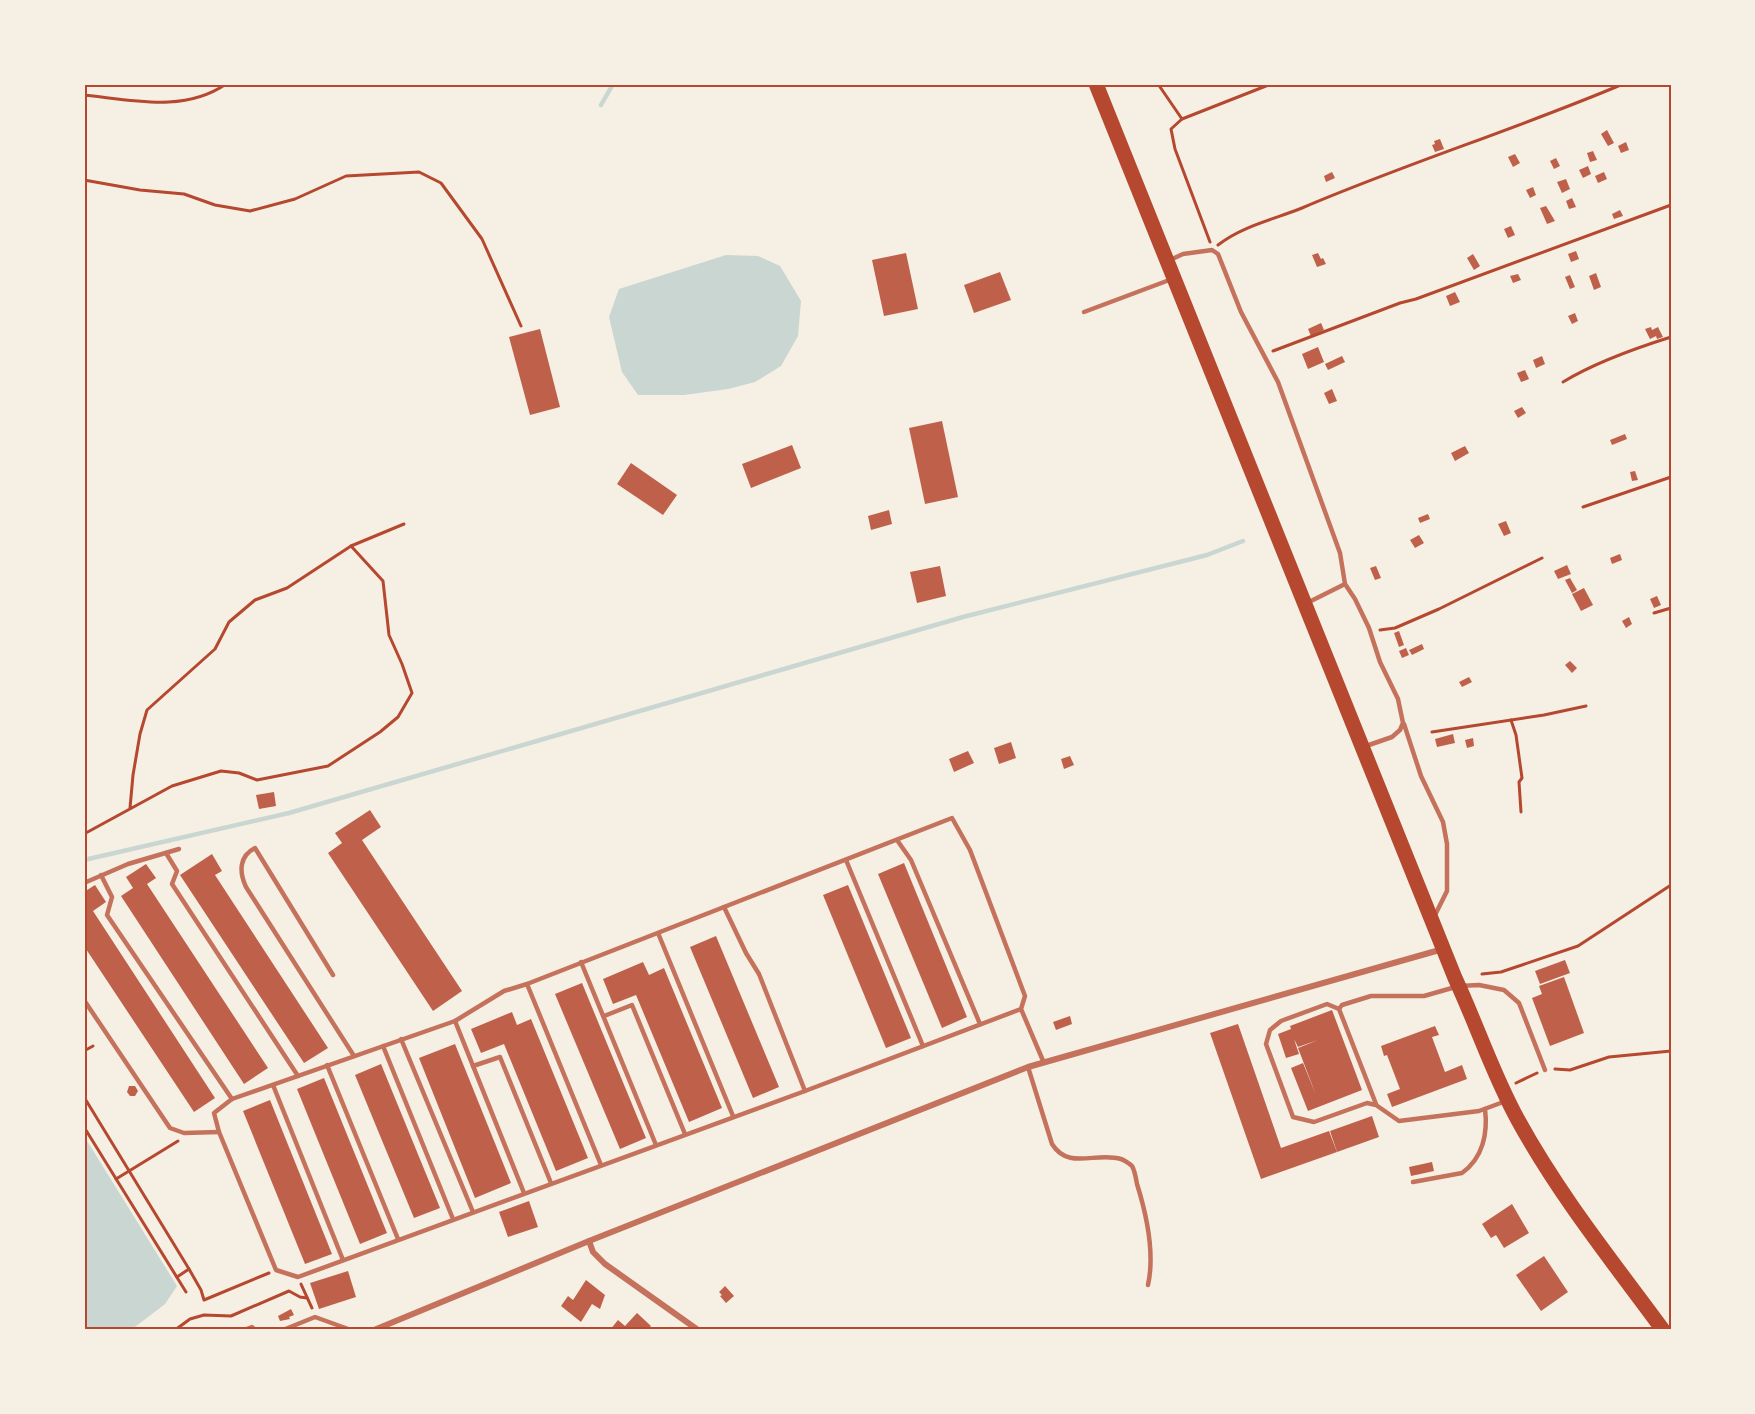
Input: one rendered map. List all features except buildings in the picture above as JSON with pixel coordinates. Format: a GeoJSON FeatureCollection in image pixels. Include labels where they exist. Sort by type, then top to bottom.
{"type":"FeatureCollection","features":[{"type":"Feature","properties":{"kind":"main road"},"geometry":{"type":"LineString","coordinates":[[1096,84],[1457,982],[1508,1101],[1555,1183],[1664,1330]]}},
{"type":"Feature","properties":{"kind":"street"},"geometry":{"type":"LineString","coordinates":[[374,1330],[589,1241],[1028,1067],[1444,949]]}},
{"type":"Feature","properties":{"kind":"street"},"geometry":{"type":"LineString","coordinates":[[589,1241],[593,1252],[605,1264],[698,1330]]}},
{"type":"Feature","properties":{"kind":"lane"},"geometry":{"type":"LineString","coordinates":[[1168,261],[1190,253],[1212,250],[1222,261],[1241,312],[1278,382],[1340,552],[1345,584],[1355,598],[1369,628],[1380,662],[1398,699],[1403,723],[1421,777],[1443,822],[1447,844],[1447,891],[1432,920]]}},
{"type":"Feature","properties":{"kind":"lane"},"geometry":{"type":"LineString","coordinates":[[1084,312],[1175,278]]}},
{"type":"Feature","properties":{"kind":"lane"},"geometry":{"type":"LineString","coordinates":[[1306,604],[1345,584]]}},
{"type":"Feature","properties":{"kind":"lane"},"geometry":{"type":"LineString","coordinates":[[1363,747],[1392,737],[1400,730],[1403,723]]}},
{"type":"Feature","properties":{"kind":"lane"},"geometry":{"type":"LineString","coordinates":[[1021,1009],[805,1091],[298,1277],[276,1270],[219,1132],[214,1113],[232,1100],[455,1021],[504,991],[952,818],[970,849],[1025,996],[1021,1009],[1044,1063]]}},
{"type":"Feature","properties":{"kind":"lane"},"geometry":{"type":"LineString","coordinates":[[897,840],[911,860],[981,1024]]}},
{"type":"Feature","properties":{"kind":"lane"},"geometry":{"type":"LineString","coordinates":[[333,975],[255,848],[252,849],[244,857],[241,868],[241,876],[246,887],[354,1056]]}},
{"type":"Feature","properties":{"kind":"lane"},"geometry":{"type":"LineString","coordinates":[[84,883],[128,864],[179,849]]}},
{"type":"Feature","properties":{"kind":"lane"},"geometry":{"type":"LineString","coordinates":[[166,853],[177,870],[172,884],[298,1076]]}},
{"type":"Feature","properties":{"kind":"lane"},"geometry":{"type":"LineString","coordinates":[[846,860],[923,1046]]}},
{"type":"Feature","properties":{"kind":"lane"},"geometry":{"type":"LineString","coordinates":[[101,875],[111,897],[107,915],[232,1100]]}},
{"type":"Feature","properties":{"kind":"lane"},"geometry":{"type":"LineString","coordinates":[[724,907],[759,974],[805,1091]]}},
{"type":"Feature","properties":{"kind":"lane"},"geometry":{"type":"LineString","coordinates":[[658,933],[733,1116]]}},
{"type":"Feature","properties":{"kind":"lane"},"geometry":{"type":"LineString","coordinates":[[581,962],[656,1145]]}},
{"type":"Feature","properties":{"kind":"lane"},"geometry":{"type":"LineString","coordinates":[[1339,1009],[1342,1005],[1371,996],[1424,996],[1457,982],[1504,990],[1519,1003],[1545,1070]]}},
{"type":"Feature","properties":{"kind":"lane"},"geometry":{"type":"LineString","coordinates":[[527,984],[602,1165]]}},
{"type":"Feature","properties":{"kind":"lane"},"geometry":{"type":"LineString","coordinates":[[84,1000],[170,1128],[184,1132],[219,1132]]}},
{"type":"Feature","properties":{"kind":"lane"},"geometry":{"type":"LineString","coordinates":[[1376,1105],[1339,1009],[1327,1004],[1281,1021],[1270,1030],[1266,1044],[1293,1117],[1314,1122],[1367,1103],[1376,1105],[1399,1121],[1479,1112],[1508,1101]]}},
{"type":"Feature","properties":{"kind":"lane"},"geometry":{"type":"LineString","coordinates":[[604,1016],[632,1005],[685,1134]]}},
{"type":"Feature","properties":{"kind":"lane"},"geometry":{"type":"LineString","coordinates":[[455,1021],[524,1193]]}},
{"type":"Feature","properties":{"kind":"lane"},"geometry":{"type":"LineString","coordinates":[[402,1039],[473,1212]]}},
{"type":"Feature","properties":{"kind":"lane"},"geometry":{"type":"LineString","coordinates":[[382,1046],[453,1219]]}},
{"type":"Feature","properties":{"kind":"lane"},"geometry":{"type":"LineString","coordinates":[[473,1066],[500,1057],[551,1183]]}},
{"type":"Feature","properties":{"kind":"lane"},"geometry":{"type":"LineString","coordinates":[[327,1065],[398,1239]]}},
{"type":"Feature","properties":{"kind":"lane"},"geometry":{"type":"LineString","coordinates":[[1028,1067],[1052,1144],[1057,1152],[1073,1158],[1123,1159],[1132,1166],[1145,1208],[1151,1256],[1148,1285]]}},
{"type":"Feature","properties":{"kind":"lane"},"geometry":{"type":"LineString","coordinates":[[273,1085],[343,1260]]}},
{"type":"Feature","properties":{"kind":"lane"},"geometry":{"type":"LineString","coordinates":[[1413,1182],[1462,1173],[1475,1162],[1484,1140],[1485,1109]]}},
{"type":"Feature","properties":{"kind":"lane"},"geometry":{"type":"LineString","coordinates":[[283,1330],[315,1317],[351,1330]]}},
{"type":"Feature","properties":{"kind":"lane"},"geometry":{"type":"LineString","coordinates":[[244,1330],[252,1327],[255,1330]]}},
{"type":"Feature","properties":{"kind":"path"},"geometry":{"type":"LineString","coordinates":[[84,95],[162,103],[188,100],[216,91],[226,84]]}},
{"type":"Feature","properties":{"kind":"path"},"geometry":{"type":"LineString","coordinates":[[1158,84],[1182,119]]}},
{"type":"Feature","properties":{"kind":"path"},"geometry":{"type":"LineString","coordinates":[[1271,84],[1182,119],[1171,129],[1175,149],[1212,250],[1242,231],[1341,191],[1566,108],[1623,84]]}},
{"type":"Feature","properties":{"kind":"path"},"geometry":{"type":"LineString","coordinates":[[84,180],[140,190],[184,194],[215,206],[250,211],[295,199],[346,176],[419,172],[441,183],[482,239],[521,326]]}},
{"type":"Feature","properties":{"kind":"path"},"geometry":{"type":"LineString","coordinates":[[1263,355],[1671,205]]}},
{"type":"Feature","properties":{"kind":"path"},"geometry":{"type":"LineString","coordinates":[[1563,382],[1615,358],[1671,338]]}},
{"type":"Feature","properties":{"kind":"path"},"geometry":{"type":"LineString","coordinates":[[1583,507],[1671,477]]}},
{"type":"Feature","properties":{"kind":"path"},"geometry":{"type":"LineString","coordinates":[[130,808],[135,765],[147,710],[215,650],[230,622],[255,600],[287,588],[351,546],[404,524]]}},
{"type":"Feature","properties":{"kind":"path"},"geometry":{"type":"LineString","coordinates":[[84,834],[172,786],[221,771],[239,773],[257,780],[328,766],[355,750],[398,717],[412,693],[389,635],[383,581],[351,546]]}},
{"type":"Feature","properties":{"kind":"path"},"geometry":{"type":"LineString","coordinates":[[1369,628],[1379,630],[1395,628],[1477,592],[1542,558]]}},
{"type":"Feature","properties":{"kind":"path"},"geometry":{"type":"LineString","coordinates":[[1654,613],[1671,608]]}},
{"type":"Feature","properties":{"kind":"path"},"geometry":{"type":"LineString","coordinates":[[1432,732],[1586,706]]}},
{"type":"Feature","properties":{"kind":"path"},"geometry":{"type":"LineString","coordinates":[[1511,720],[1516,735],[1522,778],[1519,782],[1521,812]]}},
{"type":"Feature","properties":{"kind":"path"},"geometry":{"type":"LineString","coordinates":[[1457,982],[1501,972],[1578,946],[1671,885]]}},
{"type":"Feature","properties":{"kind":"path"},"geometry":{"type":"LineString","coordinates":[[84,1052],[93,1046]]}},
{"type":"Feature","properties":{"kind":"path"},"geometry":{"type":"LineString","coordinates":[[1570,1070],[1609,1057],[1671,1051]]}},
{"type":"Feature","properties":{"kind":"path"},"geometry":{"type":"LineString","coordinates":[[84,1097],[189,1269],[204,1300],[240,1287],[276,1270]]}},
{"type":"Feature","properties":{"kind":"path"},"geometry":{"type":"LineString","coordinates":[[84,1127],[186,1292]]}},
{"type":"Feature","properties":{"kind":"path"},"geometry":{"type":"LineString","coordinates":[[116,1179],[181,1138]]}},
{"type":"Feature","properties":{"kind":"path"},"geometry":{"type":"LineString","coordinates":[[177,1277],[189,1269]]}},
{"type":"Feature","properties":{"kind":"path"},"geometry":{"type":"LineString","coordinates":[[303,1288],[309,1303]]}},
{"type":"Feature","properties":{"kind":"path"},"geometry":{"type":"LineString","coordinates":[[175,1330],[190,1319],[204,1315],[231,1316],[289,1291],[307,1298]]}},
{"type":"Feature","properties":{"kind":"shaded area"},"geometry":{"type":"Polygon","coordinates":[[[726,255],[758,256],[780,266],[801,301],[798,336],[781,366],[755,382],[728,389],[684,395],[638,395],[622,372],[609,317],[619,289],[726,255]]]}},
{"type":"Feature","properties":{"kind":"shaded area"},"geometry":{"type":"Polygon","coordinates":[[[84,1136],[177,1286],[165,1304],[131,1330],[84,1330],[84,1136]]]}},
{"type":"Feature","properties":{"kind":"waterway"},"geometry":{"type":"LineString","coordinates":[[601,105],[613,84]]}},
{"type":"Feature","properties":{"kind":"waterway"},"geometry":{"type":"LineString","coordinates":[[84,860],[289,813],[963,617],[1207,555],[1243,541]]}}]}
